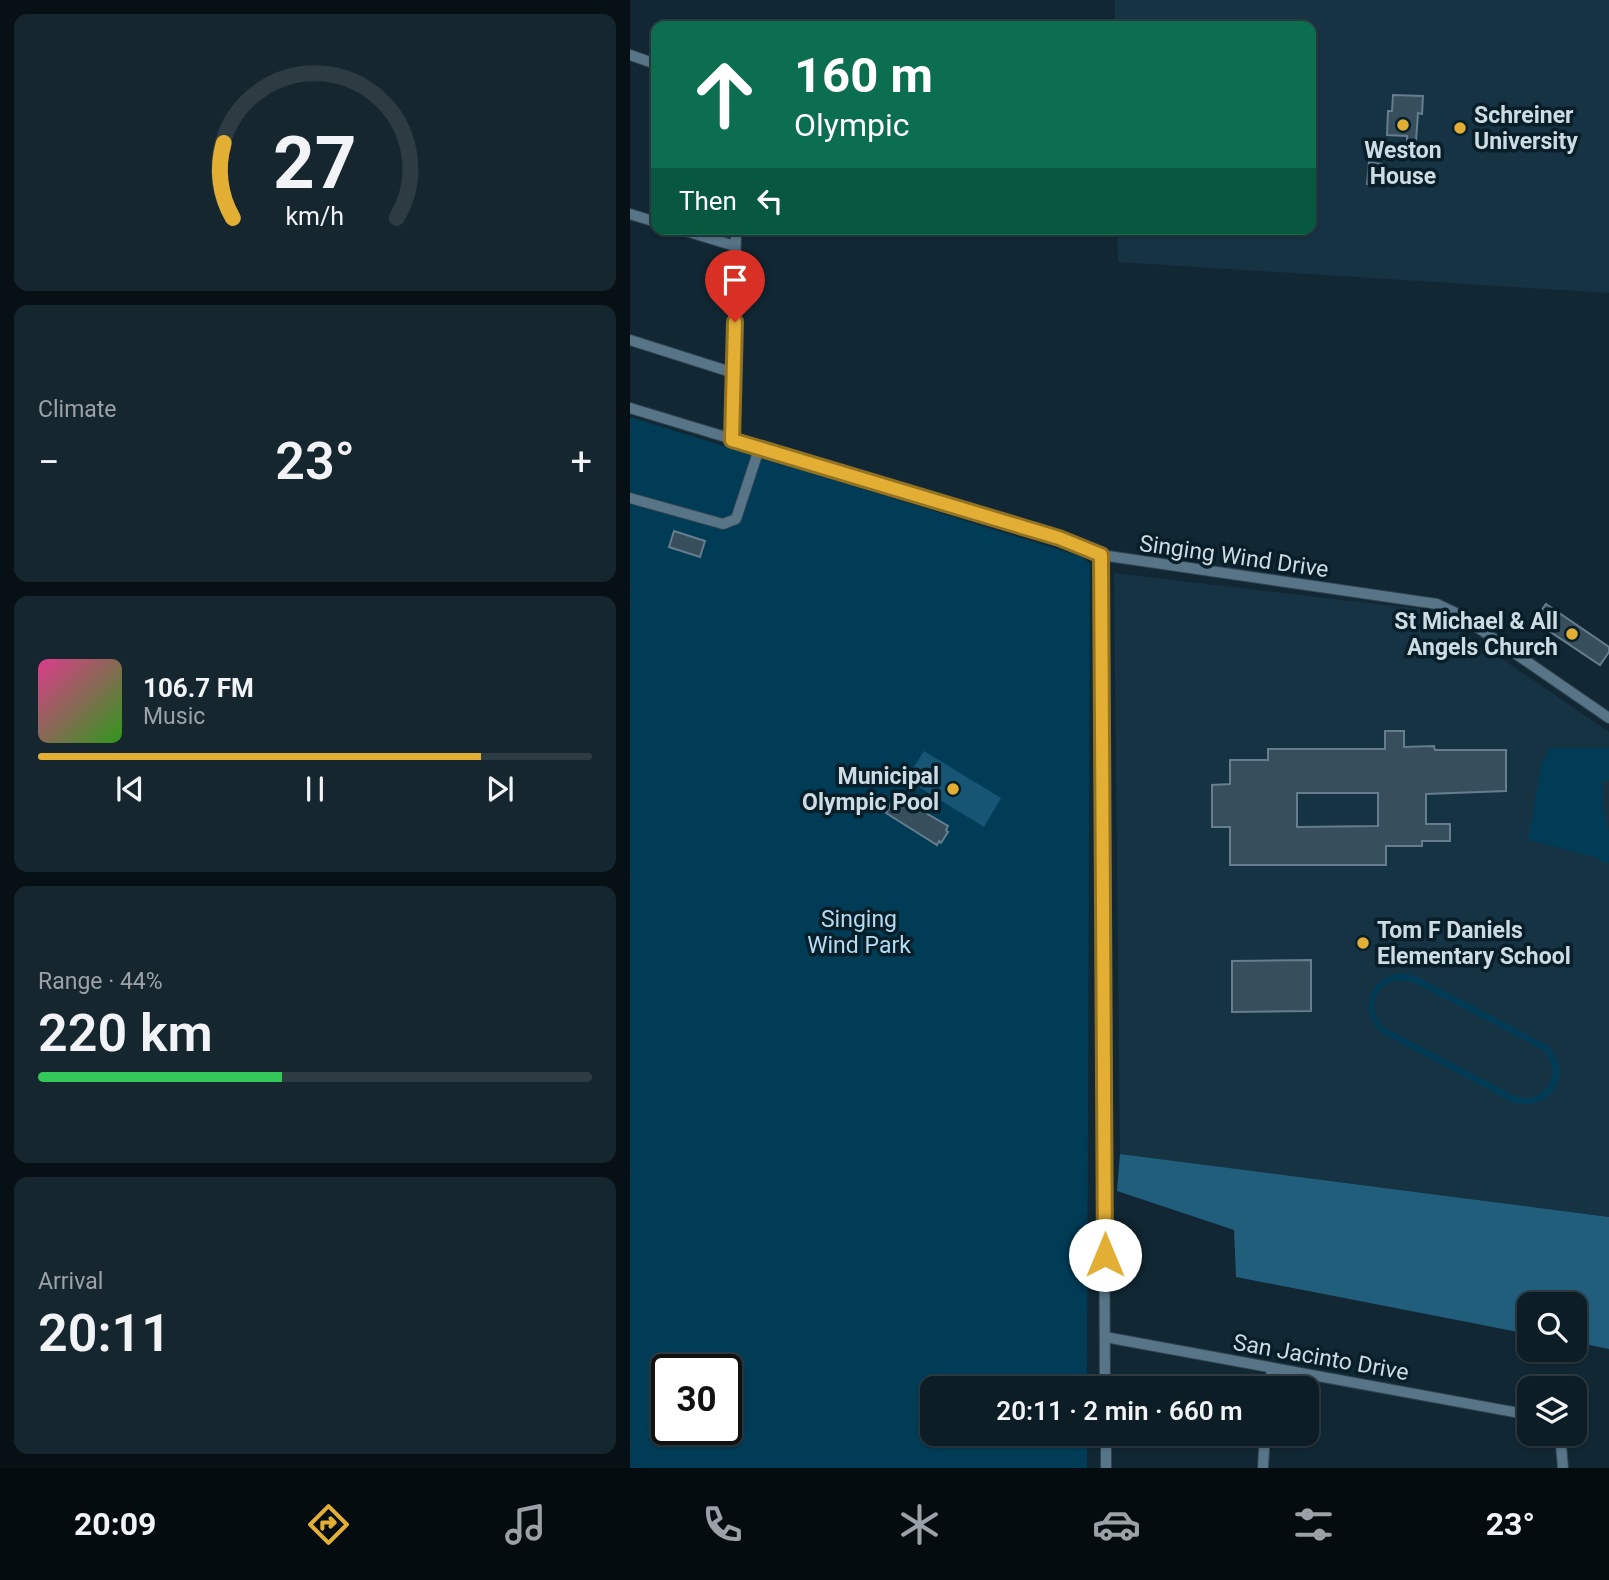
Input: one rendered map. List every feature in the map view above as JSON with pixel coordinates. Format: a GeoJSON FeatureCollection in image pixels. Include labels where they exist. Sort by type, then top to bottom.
{"type":"FeatureCollection","features":[{"type":"Feature","properties":{"kind":"street"},"geometry":{"type":"LineString","coordinates":[[630,55],[651,62]]}},
{"type":"Feature","properties":{"kind":"street"},"geometry":{"type":"LineString","coordinates":[[630,214],[651,220]]}},
{"type":"Feature","properties":{"kind":"street"},"geometry":{"type":"LineString","coordinates":[[699,235],[735,246]]}},
{"type":"Feature","properties":{"kind":"street"},"geometry":{"type":"LineString","coordinates":[[732,440],[736,235]]}},
{"type":"Feature","properties":{"kind":"street"},"geometry":{"type":"LineString","coordinates":[[630,340],[734,373]]}},
{"type":"Feature","properties":{"kind":"street","name":"Singing Wind Drive"},"geometry":{"type":"LineString","coordinates":[[630,408],[1059,538],[1101,555],[1437,604],[1458,614],[1609,718]]}},
{"type":"Feature","properties":{"kind":"street"},"geometry":{"type":"LineString","coordinates":[[630,498],[723,524],[731,523],[736,519],[759,449]]}},
{"type":"Feature","properties":{"kind":"street"},"geometry":{"type":"LineString","coordinates":[[1101,555],[1105,1376]]}},
{"type":"Feature","properties":{"kind":"street","name":"San Jacinto Drive"},"geometry":{"type":"LineString","coordinates":[[1105,1337],[1517,1413]]}},
{"type":"Feature","properties":{"kind":"street"},"geometry":{"type":"LineString","coordinates":[[1271,1376],[1272,1367]]}},
{"type":"Feature","properties":{"kind":"street"},"geometry":{"type":"LineString","coordinates":[[1105,1446],[1106,1468]]}},
{"type":"Feature","properties":{"kind":"street"},"geometry":{"type":"LineString","coordinates":[[1264,1468],[1265,1446]]}},
{"type":"Feature","properties":{"kind":"street"},"geometry":{"type":"LineString","coordinates":[[1561,1446],[1563,1468]]}},
{"type":"Feature","properties":{"kind":"shaded area","name":"Schreiner University"},"geometry":{"type":"Polygon","coordinates":[[[1115,0],[1609,0],[1609,293],[1118,262],[1117,235],[1316,235],[1316,21],[1115,21],[1115,0]]]}},
{"type":"Feature","properties":{"kind":"shaded area","name":"Tom F Daniels Elementary School"},"geometry":{"type":"Polygon","coordinates":[[[1114,573],[1419,609],[1441,617],[1609,732],[1609,1217],[1120,1154],[1114,573]]]}},
{"type":"Feature","properties":{"kind":"shaded area","name":"Municipal Olympic Pool"},"geometry":{"type":"Polygon","coordinates":[[[924,751],[1001,798],[984,827],[906,779],[924,751]]]}},
{"type":"Feature","properties":{"kind":"shaded area"},"geometry":{"type":"Polygon","coordinates":[[[1120,1154],[1609,1217],[1609,1349],[1587,1344],[1587,1292],[1517,1292],[1517,1332],[1236,1277],[1234,1230],[1117,1191],[1120,1154]]]}},
{"type":"Feature","properties":{"kind":"green space","name":"Singing Wind Park"},"geometry":{"type":"Polygon","coordinates":[[[630,417],[1083,557],[1090,564],[1087,1376],[920,1376],[920,1446],[1087,1446],[1087,1468],[630,1468],[630,417]]]}},
{"type":"Feature","properties":{"kind":"green space"},"geometry":{"type":"Polygon","coordinates":[[[1549,748],[1609,748],[1609,781],[1602,781],[1602,805],[1609,831],[1609,861],[1605,865],[1598,858],[1528,840],[1542,761],[1547,757],[1549,748]]]}},
{"type":"Feature","properties":{"kind":"green space"},"geometry":{"type":"Polygon","coordinates":[[[1401,973],[1416,976],[1547,1045],[1559,1067],[1559,1079],[1555,1088],[1538,1102],[1512,1102],[1382,1033],[1370,1015],[1370,996],[1381,981],[1401,973]],[[1395,980],[1377,994],[1374,1008],[1379,1022],[1385,1028],[1515,1096],[1535,1097],[1543,1092],[1552,1077],[1552,1068],[1543,1050],[1413,982],[1395,980]]]}},
{"type":"Feature","properties":{"kind":"building","name":"Weston House"},"geometry":{"type":"Polygon","coordinates":[[[1393,95],[1423,96],[1422,114],[1418,113],[1416,141],[1407,140],[1407,136],[1387,135],[1388,111],[1392,111],[1393,95]]]}},
{"type":"Feature","properties":{"kind":"building"},"geometry":{"type":"Polygon","coordinates":[[[1369,162],[1382,164],[1380,185],[1367,184],[1369,162]]]}},
{"type":"Feature","properties":{"kind":"building"},"geometry":{"type":"Polygon","coordinates":[[[674,531],[705,541],[700,557],[669,547],[674,531]]]}},
{"type":"Feature","properties":{"kind":"building","name":"St Michael & All Angels Church"},"geometry":{"type":"Polygon","coordinates":[[[1546,604],[1609,647],[1609,652],[1600,665],[1534,621],[1546,604]]]}},
{"type":"Feature","properties":{"kind":"building"},"geometry":{"type":"Polygon","coordinates":[[[1385,731],[1404,731],[1404,747],[1506,750],[1506,791],[1426,794],[1426,824],[1450,824],[1450,841],[1422,841],[1422,846],[1386,846],[1386,865],[1230,865],[1230,827],[1212,827],[1212,785],[1230,784],[1230,760],[1268,760],[1268,749],[1385,749],[1385,731]],[[1297,793],[1297,827],[1378,826],[1378,793],[1297,793]]]}},
{"type":"Feature","properties":{"kind":"building"},"geometry":{"type":"Polygon","coordinates":[[[895,795],[948,826],[948,832],[941,843],[939,841],[937,845],[886,813],[895,795]]]}},
{"type":"Feature","properties":{"kind":"building"},"geometry":{"type":"Polygon","coordinates":[[[1311,960],[1311,1011],[1232,1012],[1232,961],[1311,960]]]}},
{"type":"Feature","properties":{"kind":"place","name":"Weston House"},"geometry":{"type":"Point","coordinates":[1403,125]}},
{"type":"Feature","properties":{"kind":"place","name":"Schreiner University"},"geometry":{"type":"Point","coordinates":[1460,128]}},
{"type":"Feature","properties":{"kind":"place","name":"St Michael & All Angels Church"},"geometry":{"type":"Point","coordinates":[1572,634]}},
{"type":"Feature","properties":{"kind":"place","name":"Municipal Olympic Pool"},"geometry":{"type":"Point","coordinates":[953,789]}},
{"type":"Feature","properties":{"kind":"place","name":"Tom F Daniels Elementary School"},"geometry":{"type":"Point","coordinates":[1363,943]}},
{"type":"Feature","properties":{"kind":"route"},"geometry":{"type":"LineString","coordinates":[[735,322],[732,440],[1059,538],[1101,555],[1105,1255]]}}]}
